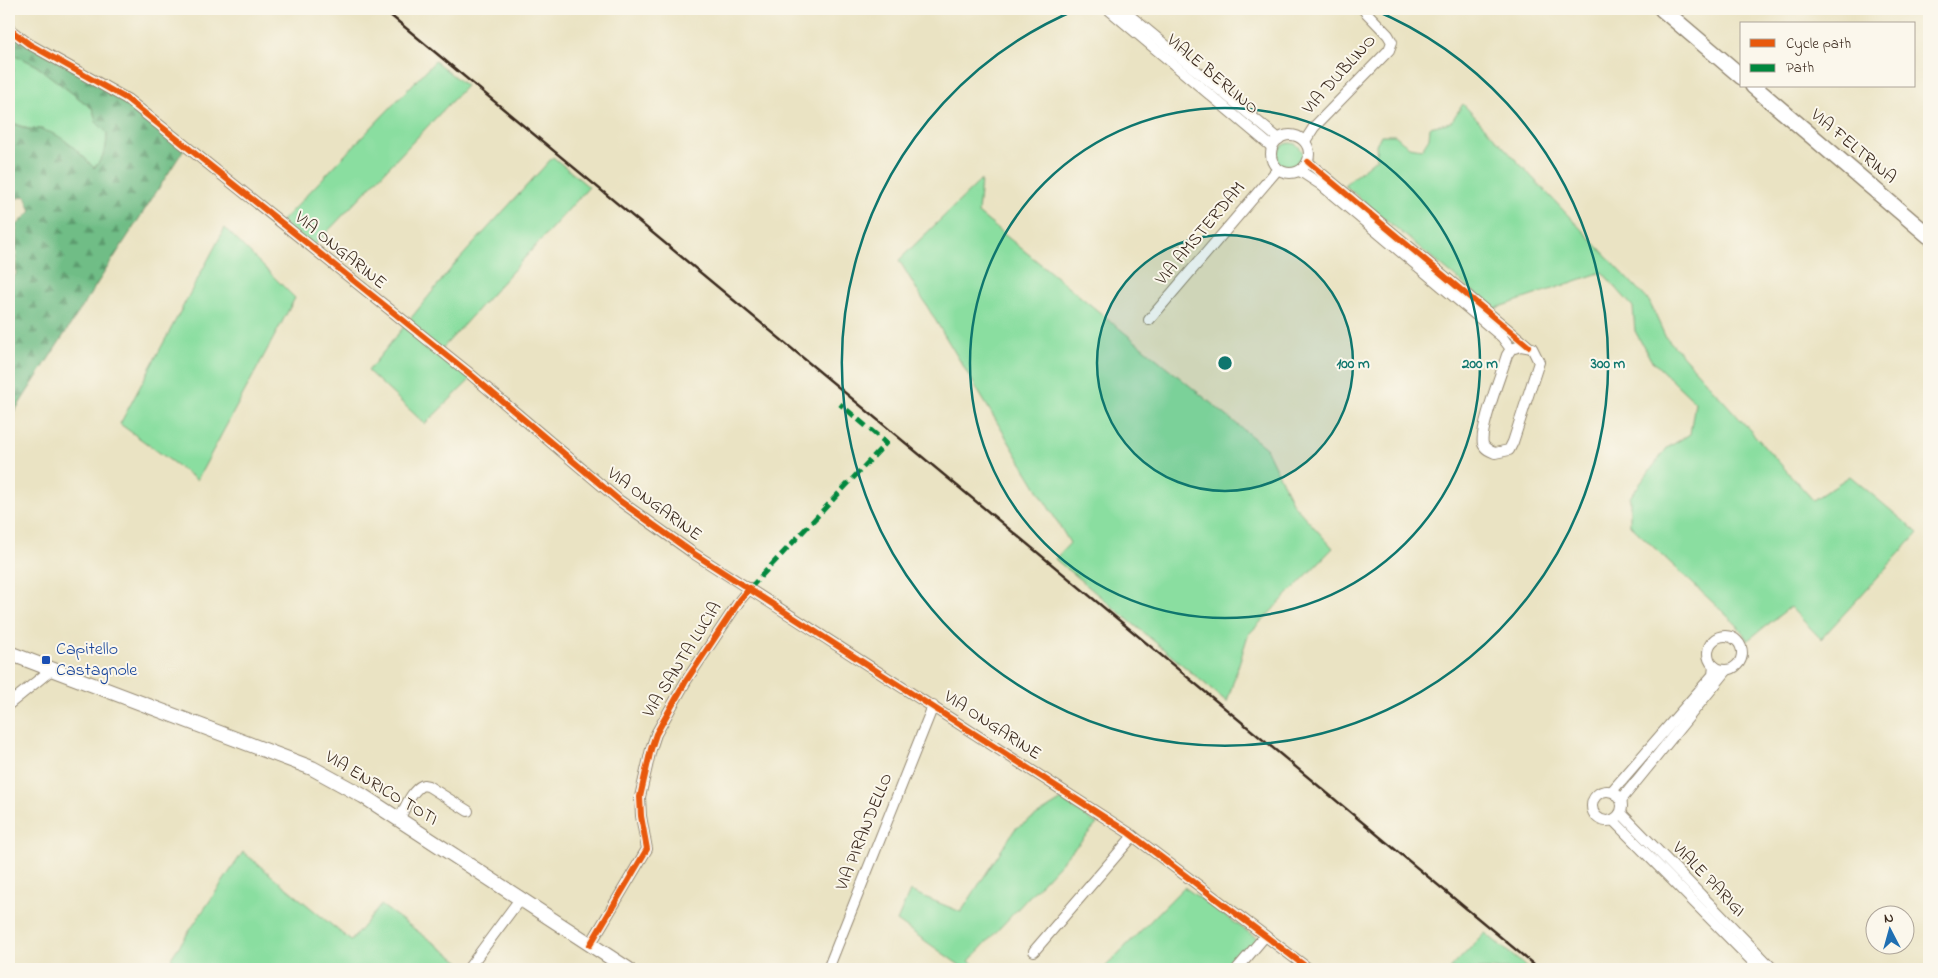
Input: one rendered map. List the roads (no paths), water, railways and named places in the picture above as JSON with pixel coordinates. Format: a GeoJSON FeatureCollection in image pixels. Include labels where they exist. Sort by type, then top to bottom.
{"type":"FeatureCollection","features":[{"type":"Feature","properties":{"kind":"main road"},"geometry":{"type":"LineString","coordinates":[[1662,9],[1740,75]]}},
{"type":"Feature","properties":{"kind":"main road","name":"VIA FELTRINA"},"geometry":{"type":"LineString","coordinates":[[1755,88],[1929,236]]}},
{"type":"Feature","properties":{"kind":"main road","name":"VIA ENRICO TOTI"},"geometry":{"type":"LineString","coordinates":[[9,653],[312,768],[363,796],[628,969]]}},
{"type":"Feature","properties":{"kind":"street","name":"VIALE BERLINO"},"geometry":{"type":"LineString","coordinates":[[1108,9],[1275,143]]}},
{"type":"Feature","properties":{"kind":"street","name":"VIALE BERLINO"},"geometry":{"type":"LineString","coordinates":[[1122,9],[1275,143]]}},
{"type":"Feature","properties":{"kind":"street","name":"VIA DUBLINO"},"geometry":{"type":"LineString","coordinates":[[1304,141],[1314,127],[1389,50],[1392,42],[1388,35],[1364,9]]}},
{"type":"Feature","properties":{"kind":"street","name":"VIA ONGARINE"},"geometry":{"type":"LineString","coordinates":[[9,29],[29,44],[127,99],[469,373],[620,502],[693,553],[1133,836],[1309,969]]}},
{"type":"Feature","properties":{"kind":"street"},"geometry":{"type":"LineString","coordinates":[[1286,135],[1294,135],[1304,141],[1309,151],[1308,162],[1300,171],[1289,173],[1278,169],[1272,159],[1275,143],[1286,135]]}},
{"type":"Feature","properties":{"kind":"street"},"geometry":{"type":"LineString","coordinates":[[1308,162],[1532,348],[1539,362],[1513,442],[1509,450],[1495,453],[1486,448],[1483,443],[1483,428],[1511,349]]}},
{"type":"Feature","properties":{"kind":"street","name":"VIA AMSTERDAM"},"geometry":{"type":"LineString","coordinates":[[1149,320],[1278,169]]}},
{"type":"Feature","properties":{"kind":"street"},"geometry":{"type":"LineString","coordinates":[[1300,171],[1320,184],[1502,337],[1511,349]]}},
{"type":"Feature","properties":{"kind":"street"},"geometry":{"type":"LineString","coordinates":[[1511,349],[1528,346]]}},
{"type":"Feature","properties":{"kind":"street","name":"VIA SANTA LUCIA"},"geometry":{"type":"LineString","coordinates":[[590,945],[647,849],[640,816],[640,797],[656,734],[686,681],[750,588]]}},
{"type":"Feature","properties":{"kind":"street"},"geometry":{"type":"LineString","coordinates":[[1617,816],[1621,800],[1727,670],[1739,663],[1742,652],[1737,642],[1727,636],[1717,638],[1708,648],[1708,658],[1714,666],[1727,670]]}},
{"type":"Feature","properties":{"kind":"street"},"geometry":{"type":"LineString","coordinates":[[1621,800],[1612,791],[1712,675],[1714,666]]}},
{"type":"Feature","properties":{"kind":"street"},"geometry":{"type":"LineString","coordinates":[[9,704],[51,670]]}},
{"type":"Feature","properties":{"kind":"street","name":"VIA PIRANDELLO"},"geometry":{"type":"LineString","coordinates":[[828,969],[933,706]]}},
{"type":"Feature","properties":{"kind":"street"},"geometry":{"type":"LineString","coordinates":[[399,820],[414,792],[423,784],[468,811]]}},
{"type":"Feature","properties":{"kind":"street","name":"VIALE PARIGI"},"geometry":{"type":"LineString","coordinates":[[1612,791],[1604,791],[1596,795],[1592,809],[1600,820],[1617,816]]}},
{"type":"Feature","properties":{"kind":"street","name":"VIALE PARIGI"},"geometry":{"type":"LineString","coordinates":[[1617,816],[1760,969]]}},
{"type":"Feature","properties":{"kind":"street","name":"VIALE PARIGI"},"geometry":{"type":"LineString","coordinates":[[1617,816],[1772,969]]}},
{"type":"Feature","properties":{"kind":"street"},"geometry":{"type":"LineString","coordinates":[[1034,951],[1133,836]]}},
{"type":"Feature","properties":{"kind":"street"},"geometry":{"type":"LineString","coordinates":[[468,969],[520,899]]}},
{"type":"Feature","properties":{"kind":"street"},"geometry":{"type":"LineString","coordinates":[[1238,969],[1265,936]]}},
{"type":"Feature","properties":{"kind":"railway"},"geometry":{"type":"LineString","coordinates":[[383,9],[1539,969]]}},
{"type":"Feature","properties":{"kind":"place","name":"Capitello Castagnole"},"geometry":{"type":"Point","coordinates":[46,660]}}]}
